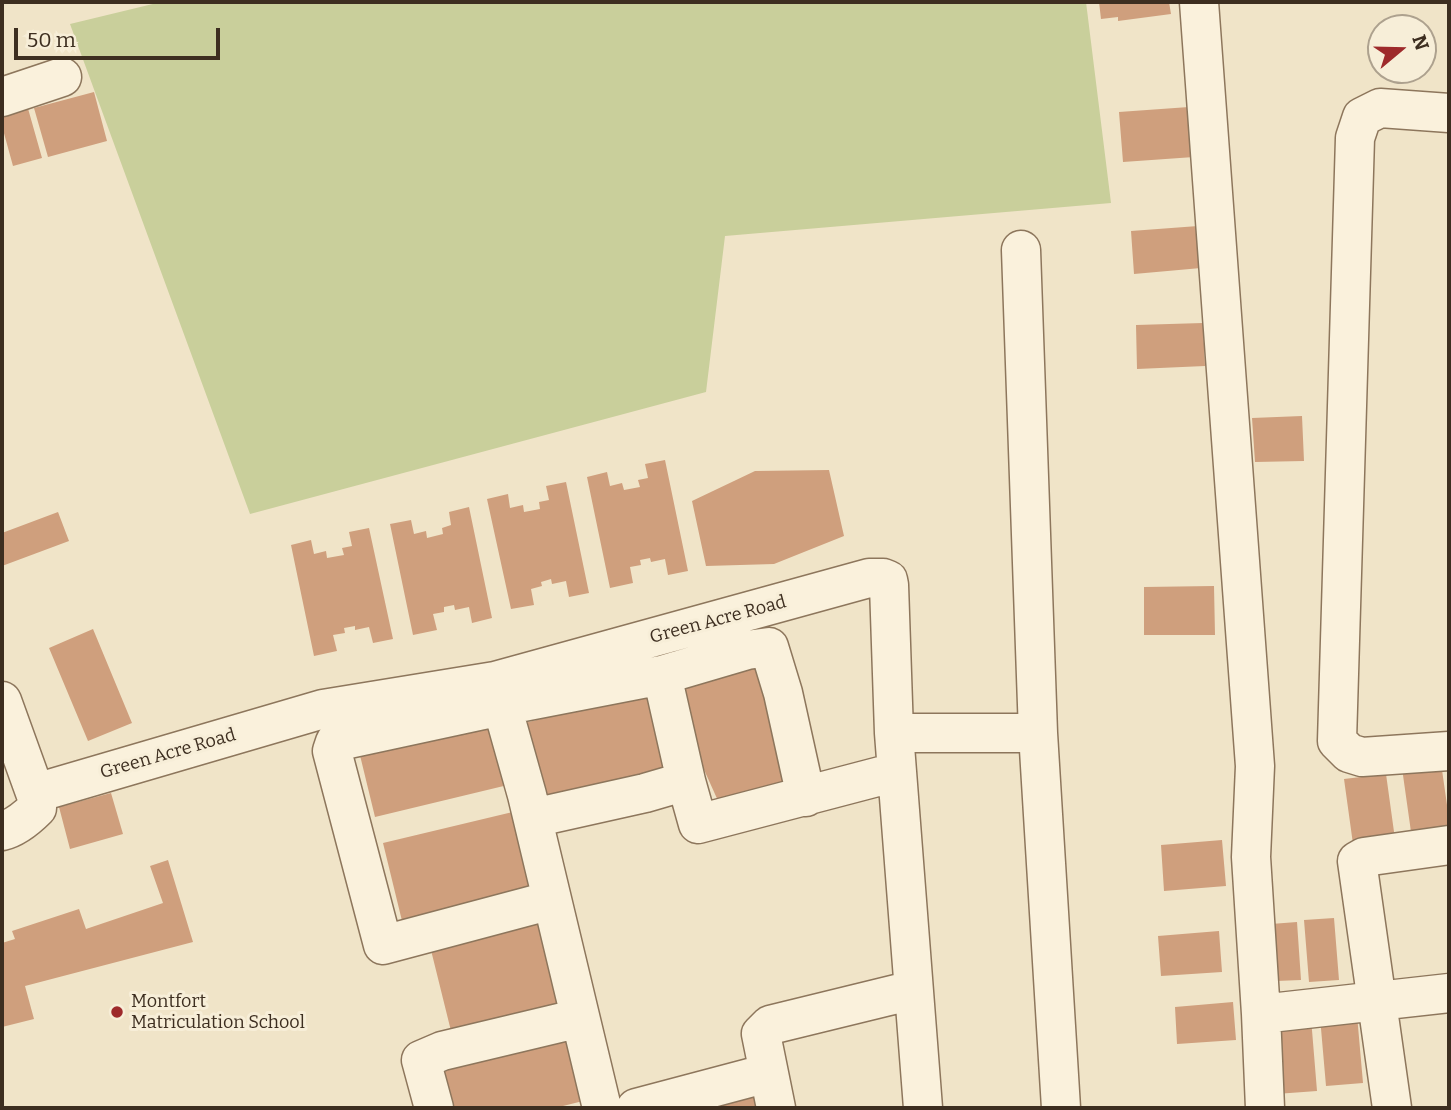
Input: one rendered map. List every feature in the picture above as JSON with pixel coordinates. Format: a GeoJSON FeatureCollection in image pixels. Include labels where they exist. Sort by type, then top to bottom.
{"type":"FeatureCollection","features":[{"type":"Feature","properties":{"kind":"street"},"geometry":{"type":"LineString","coordinates":[[1199,2],[1255,766],[1251,857],[1265,1108]]}},
{"type":"Feature","properties":{"kind":"street"},"geometry":{"type":"LineString","coordinates":[[2,97],[62,77]]}},
{"type":"Feature","properties":{"kind":"street"},"geometry":{"type":"LineString","coordinates":[[1449,113],[1380,108],[1362,117],[1355,138],[1337,741],[1349,752],[1362,758],[1449,751]]}},
{"type":"Feature","properties":{"kind":"street"},"geometry":{"type":"LineString","coordinates":[[1021,250],[1038,733],[1061,1108]]}},
{"type":"Feature","properties":{"kind":"street","name":"Green Acre Road"},"geometry":{"type":"LineString","coordinates":[[36,793],[323,709],[495,681],[877,577],[888,580],[896,772],[923,1108]]}},
{"type":"Feature","properties":{"kind":"street"},"geometry":{"type":"LineString","coordinates":[[552,900],[383,945],[332,751],[335,743],[502,706],[662,675],[747,650],[769,647],[783,693],[806,797]]}},
{"type":"Feature","properties":{"kind":"street"},"geometry":{"type":"LineString","coordinates":[[662,675],[698,824],[896,772]]}},
{"type":"Feature","properties":{"kind":"street"},"geometry":{"type":"LineString","coordinates":[[2,701],[37,798],[37,808],[27,818],[2,831]]}},
{"type":"Feature","properties":{"kind":"street"},"geometry":{"type":"LineString","coordinates":[[502,706],[533,818],[602,1108]]}},
{"type":"Feature","properties":{"kind":"street"},"geometry":{"type":"LineString","coordinates":[[894,733],[1038,733]]}},
{"type":"Feature","properties":{"kind":"street"},"geometry":{"type":"LineString","coordinates":[[533,818],[686,782]]}},
{"type":"Feature","properties":{"kind":"street"},"geometry":{"type":"LineString","coordinates":[[1392,1108],[1357,861],[1364,857],[1449,845]]}},
{"type":"Feature","properties":{"kind":"street"},"geometry":{"type":"LineString","coordinates":[[636,1108],[772,1091],[761,1034],[770,1025],[913,990]]}},
{"type":"Feature","properties":{"kind":"street"},"geometry":{"type":"LineString","coordinates":[[1261,1014],[1449,993]]}},
{"type":"Feature","properties":{"kind":"street"},"geometry":{"type":"LineString","coordinates":[[434,1108],[421,1060],[442,1051],[580,1018]]}},
{"type":"Feature","properties":{"kind":"green space"},"geometry":{"type":"Polygon","coordinates":[[[161,2],[1086,2],[1111,203],[725,236],[706,392],[250,514],[70,24],[161,2]]]}},
{"type":"Feature","properties":{"kind":"building"},"geometry":{"type":"Polygon","coordinates":[[[1099,2],[1169,2],[1171,14],[1118,21],[1118,17],[1101,19],[1099,2]]]}},
{"type":"Feature","properties":{"kind":"building"},"geometry":{"type":"Polygon","coordinates":[[[94,92],[107,141],[48,157],[34,108],[94,92]]]}},
{"type":"Feature","properties":{"kind":"building"},"geometry":{"type":"Polygon","coordinates":[[[27,105],[42,158],[13,166],[2,126],[2,112],[27,105]]]}},
{"type":"Feature","properties":{"kind":"building"},"geometry":{"type":"Polygon","coordinates":[[[1189,107],[1194,157],[1123,162],[1119,112],[1189,107]]]}},
{"type":"Feature","properties":{"kind":"building"},"geometry":{"type":"Polygon","coordinates":[[[1198,226],[1201,268],[1134,274],[1131,231],[1198,226]]]}},
{"type":"Feature","properties":{"kind":"building"},"geometry":{"type":"Polygon","coordinates":[[[1203,323],[1205,366],[1137,369],[1136,325],[1203,323]]]}},
{"type":"Feature","properties":{"kind":"building"},"geometry":{"type":"Polygon","coordinates":[[[1302,416],[1304,461],[1255,462],[1252,418],[1302,416]]]}},
{"type":"Feature","properties":{"kind":"building"},"geometry":{"type":"Polygon","coordinates":[[[665,460],[688,571],[668,575],[665,559],[651,562],[650,558],[640,560],[641,565],[630,567],[633,583],[610,588],[587,477],[607,472],[610,486],[622,483],[624,490],[640,487],[638,480],[648,478],[645,464],[665,460]]]}},
{"type":"Feature","properties":{"kind":"building"},"geometry":{"type":"Polygon","coordinates":[[[829,470],[844,536],[774,564],[706,566],[692,501],[755,471],[829,470]]]}},
{"type":"Feature","properties":{"kind":"building"},"geometry":{"type":"Polygon","coordinates":[[[566,482],[589,593],[569,597],[566,581],[552,584],[551,579],[541,582],[542,586],[531,589],[534,605],[511,609],[487,499],[508,494],[510,508],[523,505],[524,512],[540,509],[539,502],[549,500],[546,486],[566,482]]]}},
{"type":"Feature","properties":{"kind":"building"},"geometry":{"type":"Polygon","coordinates":[[[469,507],[492,618],[472,623],[469,607],[455,610],[454,605],[444,607],[444,612],[433,614],[437,630],[413,635],[390,524],[411,520],[414,534],[426,531],[427,538],[443,534],[442,528],[451,525],[449,512],[469,507]]]}},
{"type":"Feature","properties":{"kind":"building"},"geometry":{"type":"Polygon","coordinates":[[[58,512],[69,541],[2,566],[2,533],[58,512]]]}},
{"type":"Feature","properties":{"kind":"building"},"geometry":{"type":"Polygon","coordinates":[[[369,528],[393,639],[373,643],[369,627],[355,630],[355,626],[344,628],[345,633],[333,635],[337,651],[314,656],[291,545],[311,540],[314,554],[326,551],[327,558],[344,555],[342,548],[352,546],[349,532],[369,528]]]}},
{"type":"Feature","properties":{"kind":"building"},"geometry":{"type":"Polygon","coordinates":[[[1214,586],[1215,635],[1144,635],[1144,587],[1214,586]]]}},
{"type":"Feature","properties":{"kind":"building"},"geometry":{"type":"Polygon","coordinates":[[[93,629],[132,723],[88,741],[49,648],[93,629]]]}},
{"type":"Feature","properties":{"kind":"building"},"geometry":{"type":"Polygon","coordinates":[[[748,649],[781,712],[783,786],[719,803],[688,734],[683,666],[748,649]]]}},
{"type":"Feature","properties":{"kind":"building"},"geometry":{"type":"Polygon","coordinates":[[[656,691],[674,766],[534,800],[516,725],[656,691]]]}},
{"type":"Feature","properties":{"kind":"building"},"geometry":{"type":"Polygon","coordinates":[[[493,710],[512,784],[375,817],[357,743],[493,710]]]}},
{"type":"Feature","properties":{"kind":"building"},"geometry":{"type":"Polygon","coordinates":[[[1441,763],[1449,834],[1412,839],[1402,768],[1441,763]]]}},
{"type":"Feature","properties":{"kind":"building"},"geometry":{"type":"Polygon","coordinates":[[[1386,774],[1395,839],[1353,844],[1344,779],[1386,774]]]}},
{"type":"Feature","properties":{"kind":"building"},"geometry":{"type":"Polygon","coordinates":[[[111,793],[123,834],[70,849],[59,807],[111,793]]]}},
{"type":"Feature","properties":{"kind":"building"},"geometry":{"type":"Polygon","coordinates":[[[521,810],[541,891],[403,925],[383,843],[521,810]]]}},
{"type":"Feature","properties":{"kind":"building"},"geometry":{"type":"Polygon","coordinates":[[[1222,840],[1226,886],[1164,891],[1161,845],[1222,840]]]}},
{"type":"Feature","properties":{"kind":"building"},"geometry":{"type":"Polygon","coordinates":[[[168,860],[193,942],[25,986],[34,1019],[2,1027],[2,943],[15,939],[12,931],[79,909],[86,929],[163,903],[150,866],[168,860]]]}},
{"type":"Feature","properties":{"kind":"building"},"geometry":{"type":"Polygon","coordinates":[[[537,912],[560,1005],[451,1031],[428,938],[537,912]]]}},
{"type":"Feature","properties":{"kind":"building"},"geometry":{"type":"Polygon","coordinates":[[[1334,918],[1339,980],[1309,982],[1304,920],[1334,918]]]}},
{"type":"Feature","properties":{"kind":"building"},"geometry":{"type":"Polygon","coordinates":[[[1297,922],[1301,980],[1276,981],[1271,924],[1297,922]]]}},
{"type":"Feature","properties":{"kind":"building"},"geometry":{"type":"Polygon","coordinates":[[[1219,931],[1222,972],[1161,976],[1158,936],[1219,931]]]}},
{"type":"Feature","properties":{"kind":"building"},"geometry":{"type":"Polygon","coordinates":[[[1233,1002],[1236,1040],[1177,1044],[1175,1007],[1233,1002]]]}},
{"type":"Feature","properties":{"kind":"building"},"geometry":{"type":"Polygon","coordinates":[[[1357,1015],[1363,1083],[1326,1086],[1320,1017],[1357,1015]]]}},
{"type":"Feature","properties":{"kind":"building"},"geometry":{"type":"Polygon","coordinates":[[[1311,1018],[1317,1091],[1276,1094],[1270,1021],[1311,1018]]]}},
{"type":"Feature","properties":{"kind":"building"},"geometry":{"type":"Polygon","coordinates":[[[570,1030],[587,1100],[555,1108],[449,1108],[438,1062],[570,1030]]]}},
{"type":"Feature","properties":{"kind":"building"},"geometry":{"type":"Polygon","coordinates":[[[755,1087],[760,1108],[672,1108],[755,1087]]]}},
{"type":"Feature","properties":{"kind":"place","name":"Montfort Matriculation School"},"geometry":{"type":"Point","coordinates":[117,1012]}}]}
